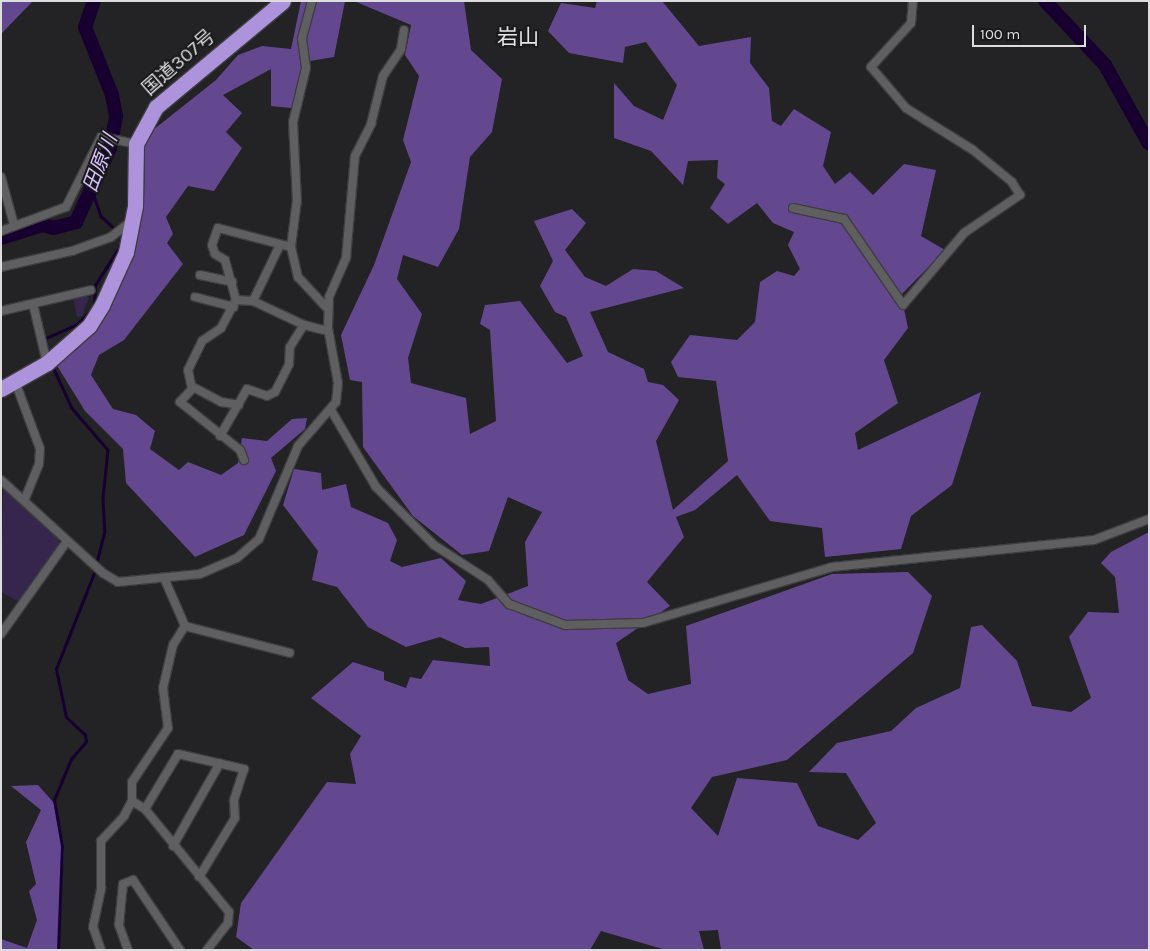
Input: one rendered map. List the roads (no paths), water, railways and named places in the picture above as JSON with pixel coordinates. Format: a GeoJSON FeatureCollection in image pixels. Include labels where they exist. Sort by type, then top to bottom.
{"type":"FeatureCollection","features":[{"type":"Feature","properties":{"kind":"highway","name":"国道307号"},"geometry":{"type":"LineString","coordinates":[[9,386],[47,363],[88,326],[102,305],[126,252],[129,144],[156,107],[283,1]]}},
{"type":"Feature","properties":{"kind":"street"},"geometry":{"type":"LineString","coordinates":[[312,1],[302,39],[306,68],[293,122],[297,200],[291,247],[298,277],[327,308]]}},
{"type":"Feature","properties":{"kind":"street"},"geometry":{"type":"LineString","coordinates":[[793,208],[844,219],[903,305],[964,233],[1020,195],[1012,182],[973,150],[906,108],[871,67],[911,23],[913,1]]}},
{"type":"Feature","properties":{"kind":"street"},"geometry":{"type":"LineString","coordinates":[[1,480],[25,499],[67,540],[113,580],[126,584],[200,574],[247,552],[259,539],[298,446],[331,410],[338,382],[328,331],[327,308],[346,258],[355,156],[371,124],[383,76],[401,49],[404,30]]}},
{"type":"Feature","properties":{"kind":"street"},"geometry":{"type":"LineString","coordinates":[[1,231],[14,224],[66,207],[101,137],[129,144]]}},
{"type":"Feature","properties":{"kind":"street"},"geometry":{"type":"LineString","coordinates":[[1,177],[14,224]]}},
{"type":"Feature","properties":{"kind":"street"},"geometry":{"type":"LineString","coordinates":[[1,267],[72,251],[114,235],[127,224]]}},
{"type":"Feature","properties":{"kind":"street"},"geometry":{"type":"LineString","coordinates":[[239,404],[221,402],[192,387],[188,370],[202,341],[218,331],[235,303],[232,282],[225,260],[212,251],[218,228],[237,229],[280,245],[291,247]]}},
{"type":"Feature","properties":{"kind":"street"},"geometry":{"type":"LineString","coordinates":[[253,301],[280,245]]}},
{"type":"Feature","properties":{"kind":"street"},"geometry":{"type":"LineString","coordinates":[[200,275],[232,282]]}},
{"type":"Feature","properties":{"kind":"street"},"geometry":{"type":"LineString","coordinates":[[1,312],[91,290]]}},
{"type":"Feature","properties":{"kind":"street"},"geometry":{"type":"LineString","coordinates":[[195,297],[235,303],[253,301],[304,325],[328,331]]}},
{"type":"Feature","properties":{"kind":"street"},"geometry":{"type":"LineString","coordinates":[[33,304],[47,363]]}},
{"type":"Feature","properties":{"kind":"street"},"geometry":{"type":"LineString","coordinates":[[220,436],[249,388],[267,396],[275,392],[289,364],[290,347],[304,325]]}},
{"type":"Feature","properties":{"kind":"street"},"geometry":{"type":"LineString","coordinates":[[9,386],[40,449],[25,499]]}},
{"type":"Feature","properties":{"kind":"street"},"geometry":{"type":"LineString","coordinates":[[192,387],[180,402],[220,436],[240,450],[244,460]]}},
{"type":"Feature","properties":{"kind":"street"},"geometry":{"type":"LineString","coordinates":[[331,410],[376,487],[434,545],[488,580],[508,604],[565,626],[643,623],[832,567],[1094,540],[1149,519]]}},
{"type":"Feature","properties":{"kind":"street"},"geometry":{"type":"LineString","coordinates":[[1,634],[67,540]]}},
{"type":"Feature","properties":{"kind":"street"},"geometry":{"type":"LineString","coordinates":[[166,580],[185,626]]}},
{"type":"Feature","properties":{"kind":"street"},"geometry":{"type":"LineString","coordinates":[[185,626],[290,654]]}},
{"type":"Feature","properties":{"kind":"street"},"geometry":{"type":"LineString","coordinates":[[100,950],[93,927],[101,888],[102,841],[132,800],[132,782],[168,728],[163,688],[173,645],[185,626]]}},
{"type":"Feature","properties":{"kind":"street"},"geometry":{"type":"LineString","coordinates":[[144,809],[178,754],[244,768],[234,800],[236,818],[199,877]]}},
{"type":"Feature","properties":{"kind":"street"},"geometry":{"type":"LineString","coordinates":[[173,846],[220,763]]}},
{"type":"Feature","properties":{"kind":"street"},"geometry":{"type":"LineString","coordinates":[[132,800],[144,809],[230,912],[228,923],[206,950]]}},
{"type":"Feature","properties":{"kind":"street"},"geometry":{"type":"LineString","coordinates":[[128,950],[119,925],[123,884],[133,880],[180,950]]}},
{"type":"Feature","properties":{"kind":"waterway","name":"田原川"},"geometry":{"type":"LineString","coordinates":[[1,238],[42,225],[54,228],[76,222],[110,148],[116,116],[112,95],[85,27],[94,1]]}},
{"type":"Feature","properties":{"kind":"waterway"},"geometry":{"type":"LineString","coordinates":[[1045,1],[1105,65],[1149,144]]}},
{"type":"Feature","properties":{"kind":"waterway"},"geometry":{"type":"LineString","coordinates":[[92,190],[101,216],[117,231]]}},
{"type":"Feature","properties":{"kind":"waterway"},"geometry":{"type":"LineString","coordinates":[[94,305],[95,285],[120,246]]}},
{"type":"Feature","properties":{"kind":"waterway"},"geometry":{"type":"LineString","coordinates":[[44,339],[77,324],[89,312]]}},
{"type":"Feature","properties":{"kind":"waterway"},"geometry":{"type":"LineString","coordinates":[[53,367],[72,408],[108,450],[103,498],[105,531],[97,562]]}},
{"type":"Feature","properties":{"kind":"waterway"},"geometry":{"type":"LineString","coordinates":[[58,950],[62,846],[54,800],[71,759],[86,742],[85,735],[66,717],[56,669],[94,573]]}},
{"type":"Feature","properties":{"kind":"district","name":"岩山"},"geometry":{"type":"Point","coordinates":[518,37]}}]}
